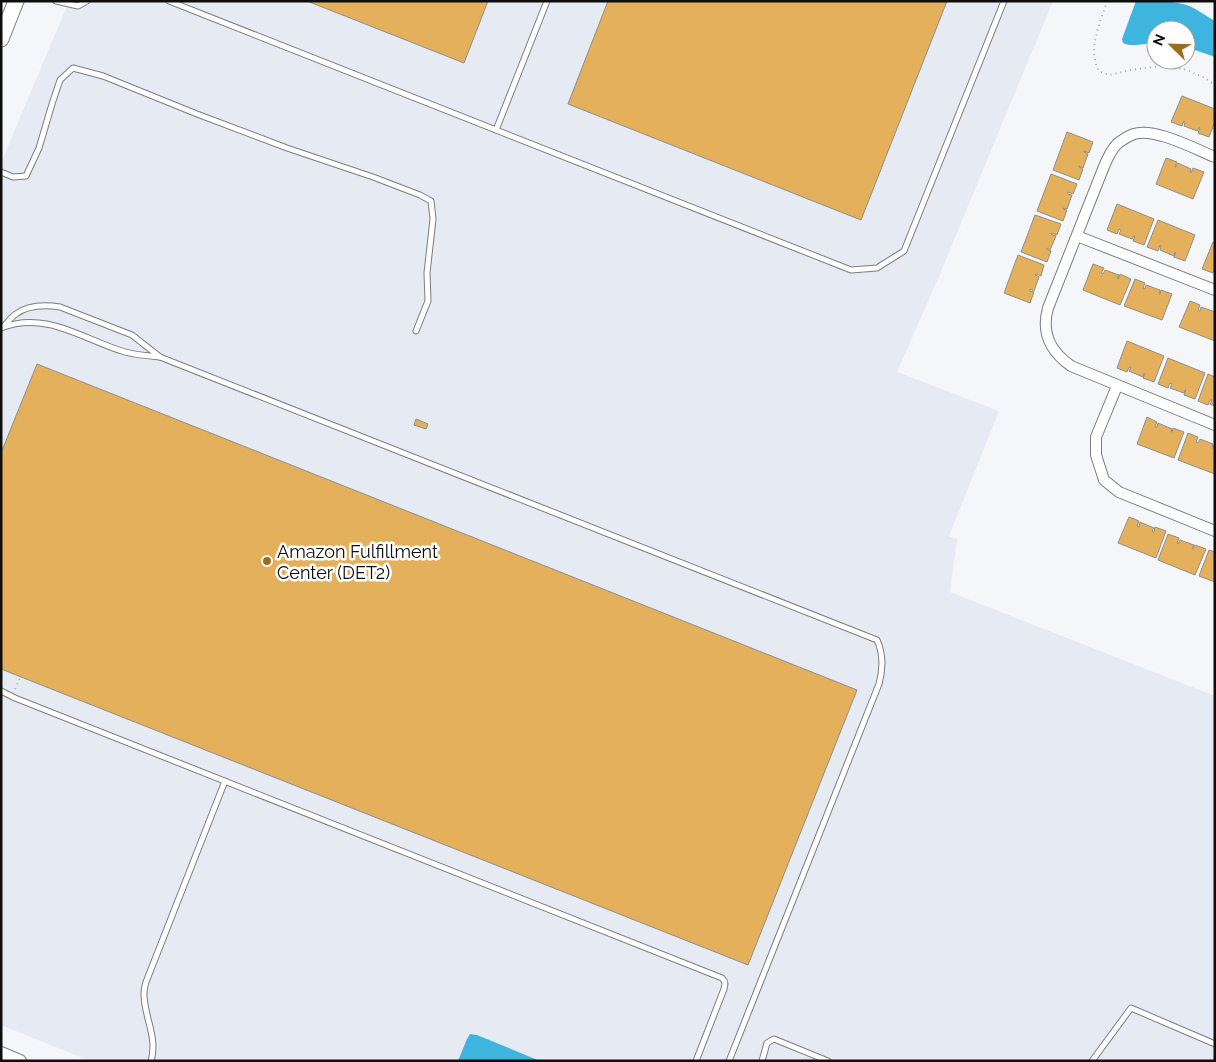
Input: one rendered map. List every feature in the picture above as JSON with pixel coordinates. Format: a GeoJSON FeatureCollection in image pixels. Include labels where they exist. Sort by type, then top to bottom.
{"type":"FeatureCollection","features":[{"type":"Feature","properties":{"kind":"main road"},"geometry":{"type":"LineString","coordinates":[[1,39],[16,1]]}},
{"type":"Feature","properties":{"kind":"street"},"geometry":{"type":"LineString","coordinates":[[1215,157],[1161,135],[1146,133],[1134,133],[1116,145],[1109,156],[1046,316],[1046,333],[1049,342],[1055,352],[1070,366],[1215,424]]}},
{"type":"Feature","properties":{"kind":"street"},"geometry":{"type":"LineString","coordinates":[[1077,236],[1215,290]]}},
{"type":"Feature","properties":{"kind":"street"},"geometry":{"type":"LineString","coordinates":[[1117,386],[1096,437],[1096,455],[1104,480],[1119,492],[1215,530]]}},
{"type":"Feature","properties":{"kind":"street"},"geometry":{"type":"LineString","coordinates":[[1,1053],[20,1061]]}},
{"type":"Feature","properties":{"kind":"lane"},"geometry":{"type":"LineString","coordinates":[[56,1],[78,6],[87,1]]}},
{"type":"Feature","properties":{"kind":"lane"},"geometry":{"type":"LineString","coordinates":[[170,1],[851,270],[878,268],[904,251],[1004,1]]}},
{"type":"Feature","properties":{"kind":"lane"},"geometry":{"type":"LineString","coordinates":[[496,130],[547,1]]}},
{"type":"Feature","properties":{"kind":"lane"},"geometry":{"type":"LineString","coordinates":[[1,172],[12,177],[26,176],[39,148],[60,80],[73,68],[104,76],[197,114],[420,195],[431,201],[433,219],[426,272],[428,301],[416,331]]}},
{"type":"Feature","properties":{"kind":"lane"},"geometry":{"type":"LineString","coordinates":[[3,327],[16,314],[25,309],[51,305],[132,335],[160,357]]}},
{"type":"Feature","properties":{"kind":"lane"},"geometry":{"type":"LineString","coordinates":[[3,327],[26,322],[48,324],[126,352],[160,357],[877,640],[882,650],[882,672],[879,684],[729,1061]]}},
{"type":"Feature","properties":{"kind":"lane"},"geometry":{"type":"LineString","coordinates":[[1,691],[722,978],[725,984],[696,1061]]}},
{"type":"Feature","properties":{"kind":"lane"},"geometry":{"type":"LineString","coordinates":[[150,1061],[153,1044],[144,994],[146,982],[225,781]]}},
{"type":"Feature","properties":{"kind":"lane"},"geometry":{"type":"LineString","coordinates":[[1092,1061],[1131,1008],[1215,1044]]}},
{"type":"Feature","properties":{"kind":"lane"},"geometry":{"type":"LineString","coordinates":[[762,1060],[767,1043],[774,1039],[828,1061]]}},
{"type":"Feature","properties":{"kind":"path"},"geometry":{"type":"LineString","coordinates":[[1107,1],[1094,42],[1095,63],[1099,71],[1109,75],[1166,65],[1187,70],[1215,84]]}},
{"type":"Feature","properties":{"kind":"path"},"geometry":{"type":"LineString","coordinates":[[15,689],[20,678]]}},
{"type":"Feature","properties":{"kind":"shaded area"},"geometry":{"type":"Polygon","coordinates":[[[69,1],[1053,1],[940,274],[897,372],[999,411],[949,536],[957,539],[950,592],[1215,696],[1215,1061],[90,1061],[1,1025],[1,163],[69,1]]]}},
{"type":"Feature","properties":{"kind":"water"},"geometry":{"type":"Polygon","coordinates":[[[1136,1],[1181,3],[1194,8],[1215,21],[1215,57],[1196,50],[1196,20],[1146,20],[1146,44],[1127,44],[1123,43],[1122,39],[1136,1]]]}},
{"type":"Feature","properties":{"kind":"water"},"geometry":{"type":"Polygon","coordinates":[[[470,1034],[477,1035],[540,1061],[458,1061],[470,1034]]]}},
{"type":"Feature","properties":{"kind":"building"},"geometry":{"type":"Polygon","coordinates":[[[307,1],[488,1],[464,63],[307,1]]]}},
{"type":"Feature","properties":{"kind":"building"},"geometry":{"type":"Polygon","coordinates":[[[608,1],[947,1],[861,220],[568,104],[608,1]]]}},
{"type":"Feature","properties":{"kind":"building"},"geometry":{"type":"Polygon","coordinates":[[[1182,96],[1215,109],[1215,122],[1209,137],[1198,133],[1200,128],[1197,131],[1184,126],[1184,121],[1182,126],[1171,122],[1182,96]]]}},
{"type":"Feature","properties":{"kind":"building"},"geometry":{"type":"Polygon","coordinates":[[[1067,132],[1093,142],[1089,153],[1084,151],[1088,154],[1083,168],[1079,166],[1083,169],[1079,180],[1053,170],[1067,132]]]}},
{"type":"Feature","properties":{"kind":"building"},"geometry":{"type":"Polygon","coordinates":[[[1166,158],[1177,162],[1175,167],[1178,163],[1191,169],[1191,173],[1193,168],[1204,172],[1193,199],[1156,184],[1166,158]]]}},
{"type":"Feature","properties":{"kind":"building"},"geometry":{"type":"Polygon","coordinates":[[[1051,174],[1077,184],[1073,194],[1068,192],[1068,194],[1072,195],[1067,209],[1063,208],[1067,210],[1063,221],[1037,211],[1051,174]]]}},
{"type":"Feature","properties":{"kind":"building"},"geometry":{"type":"Polygon","coordinates":[[[1117,204],[1154,219],[1144,245],[1133,241],[1135,236],[1132,239],[1119,234],[1121,230],[1119,229],[1117,234],[1107,230],[1117,204]]]}},
{"type":"Feature","properties":{"kind":"building"},"geometry":{"type":"Polygon","coordinates":[[[1035,215],[1061,224],[1057,235],[1051,234],[1056,236],[1050,250],[1047,248],[1047,250],[1051,251],[1047,262],[1021,252],[1035,215]]]}},
{"type":"Feature","properties":{"kind":"building"},"geometry":{"type":"Polygon","coordinates":[[[1158,220],[1195,235],[1185,261],[1174,257],[1175,252],[1174,256],[1160,250],[1160,245],[1158,251],[1147,247],[1158,220]]]}},
{"type":"Feature","properties":{"kind":"building"},"geometry":{"type":"Polygon","coordinates":[[[1213,242],[1215,243],[1215,268],[1213,273],[1202,269],[1213,242]]]}},
{"type":"Feature","properties":{"kind":"building"},"geometry":{"type":"Polygon","coordinates":[[[1018,255],[1044,265],[1041,276],[1035,275],[1039,277],[1034,291],[1030,289],[1030,291],[1034,292],[1030,303],[1004,293],[1018,255]]]}},
{"type":"Feature","properties":{"kind":"building"},"geometry":{"type":"Polygon","coordinates":[[[1093,264],[1104,268],[1101,273],[1103,274],[1105,270],[1119,275],[1118,279],[1120,274],[1131,279],[1120,305],[1083,290],[1093,264]]]}},
{"type":"Feature","properties":{"kind":"building"},"geometry":{"type":"Polygon","coordinates":[[[1135,279],[1145,283],[1143,288],[1145,289],[1146,285],[1160,290],[1159,294],[1161,290],[1172,294],[1162,320],[1124,306],[1135,279]]]}},
{"type":"Feature","properties":{"kind":"building"},"geometry":{"type":"Polygon","coordinates":[[[1190,301],[1200,305],[1198,310],[1200,311],[1201,307],[1215,312],[1215,341],[1179,327],[1190,301]]]}},
{"type":"Feature","properties":{"kind":"building"},"geometry":{"type":"Polygon","coordinates":[[[1127,341],[1164,356],[1154,382],[1143,378],[1144,373],[1143,377],[1129,371],[1131,367],[1129,367],[1127,372],[1117,368],[1127,341]]]}},
{"type":"Feature","properties":{"kind":"building"},"geometry":{"type":"Polygon","coordinates":[[[1168,358],[1205,373],[1195,399],[1184,395],[1186,390],[1184,393],[1170,388],[1172,384],[1170,383],[1168,388],[1158,384],[1168,358]]]}},
{"type":"Feature","properties":{"kind":"building","name":"Amazon Fulfillment Center (DET2)"},"geometry":{"type":"Polygon","coordinates":[[[37,364],[857,690],[748,965],[1,669],[1,453],[37,364]]]}},
{"type":"Feature","properties":{"kind":"building"},"geometry":{"type":"Polygon","coordinates":[[[1208,374],[1215,377],[1215,406],[1210,404],[1212,400],[1210,400],[1208,405],[1198,401],[1208,374]]]}},
{"type":"Feature","properties":{"kind":"building"},"geometry":{"type":"Polygon","coordinates":[[[1147,417],[1157,422],[1155,427],[1157,427],[1158,423],[1172,429],[1171,432],[1173,428],[1184,432],[1174,458],[1137,444],[1147,417]]]}},
{"type":"Feature","properties":{"kind":"building"},"geometry":{"type":"Polygon","coordinates":[[[416,419],[428,424],[426,429],[414,425],[416,419]]]}},
{"type":"Feature","properties":{"kind":"building"},"geometry":{"type":"Polygon","coordinates":[[[1188,433],[1198,437],[1196,442],[1198,443],[1200,439],[1213,444],[1212,448],[1215,444],[1215,474],[1178,460],[1188,433]]]}},
{"type":"Feature","properties":{"kind":"building"},"geometry":{"type":"Polygon","coordinates":[[[1129,517],[1139,521],[1137,526],[1139,527],[1140,522],[1154,528],[1152,531],[1154,532],[1155,527],[1166,531],[1156,558],[1118,543],[1129,517]]]}},
{"type":"Feature","properties":{"kind":"building"},"geometry":{"type":"Polygon","coordinates":[[[1168,534],[1179,538],[1178,544],[1180,540],[1194,545],[1192,549],[1195,545],[1206,549],[1195,575],[1158,560],[1168,534]]]}},
{"type":"Feature","properties":{"kind":"building"},"geometry":{"type":"Polygon","coordinates":[[[1209,550],[1215,552],[1215,582],[1199,576],[1209,550]]]}},
{"type":"Feature","properties":{"kind":"place","name":"Amazon Fulfillment Center (DET2)"},"geometry":{"type":"Point","coordinates":[267,561]}}]}
